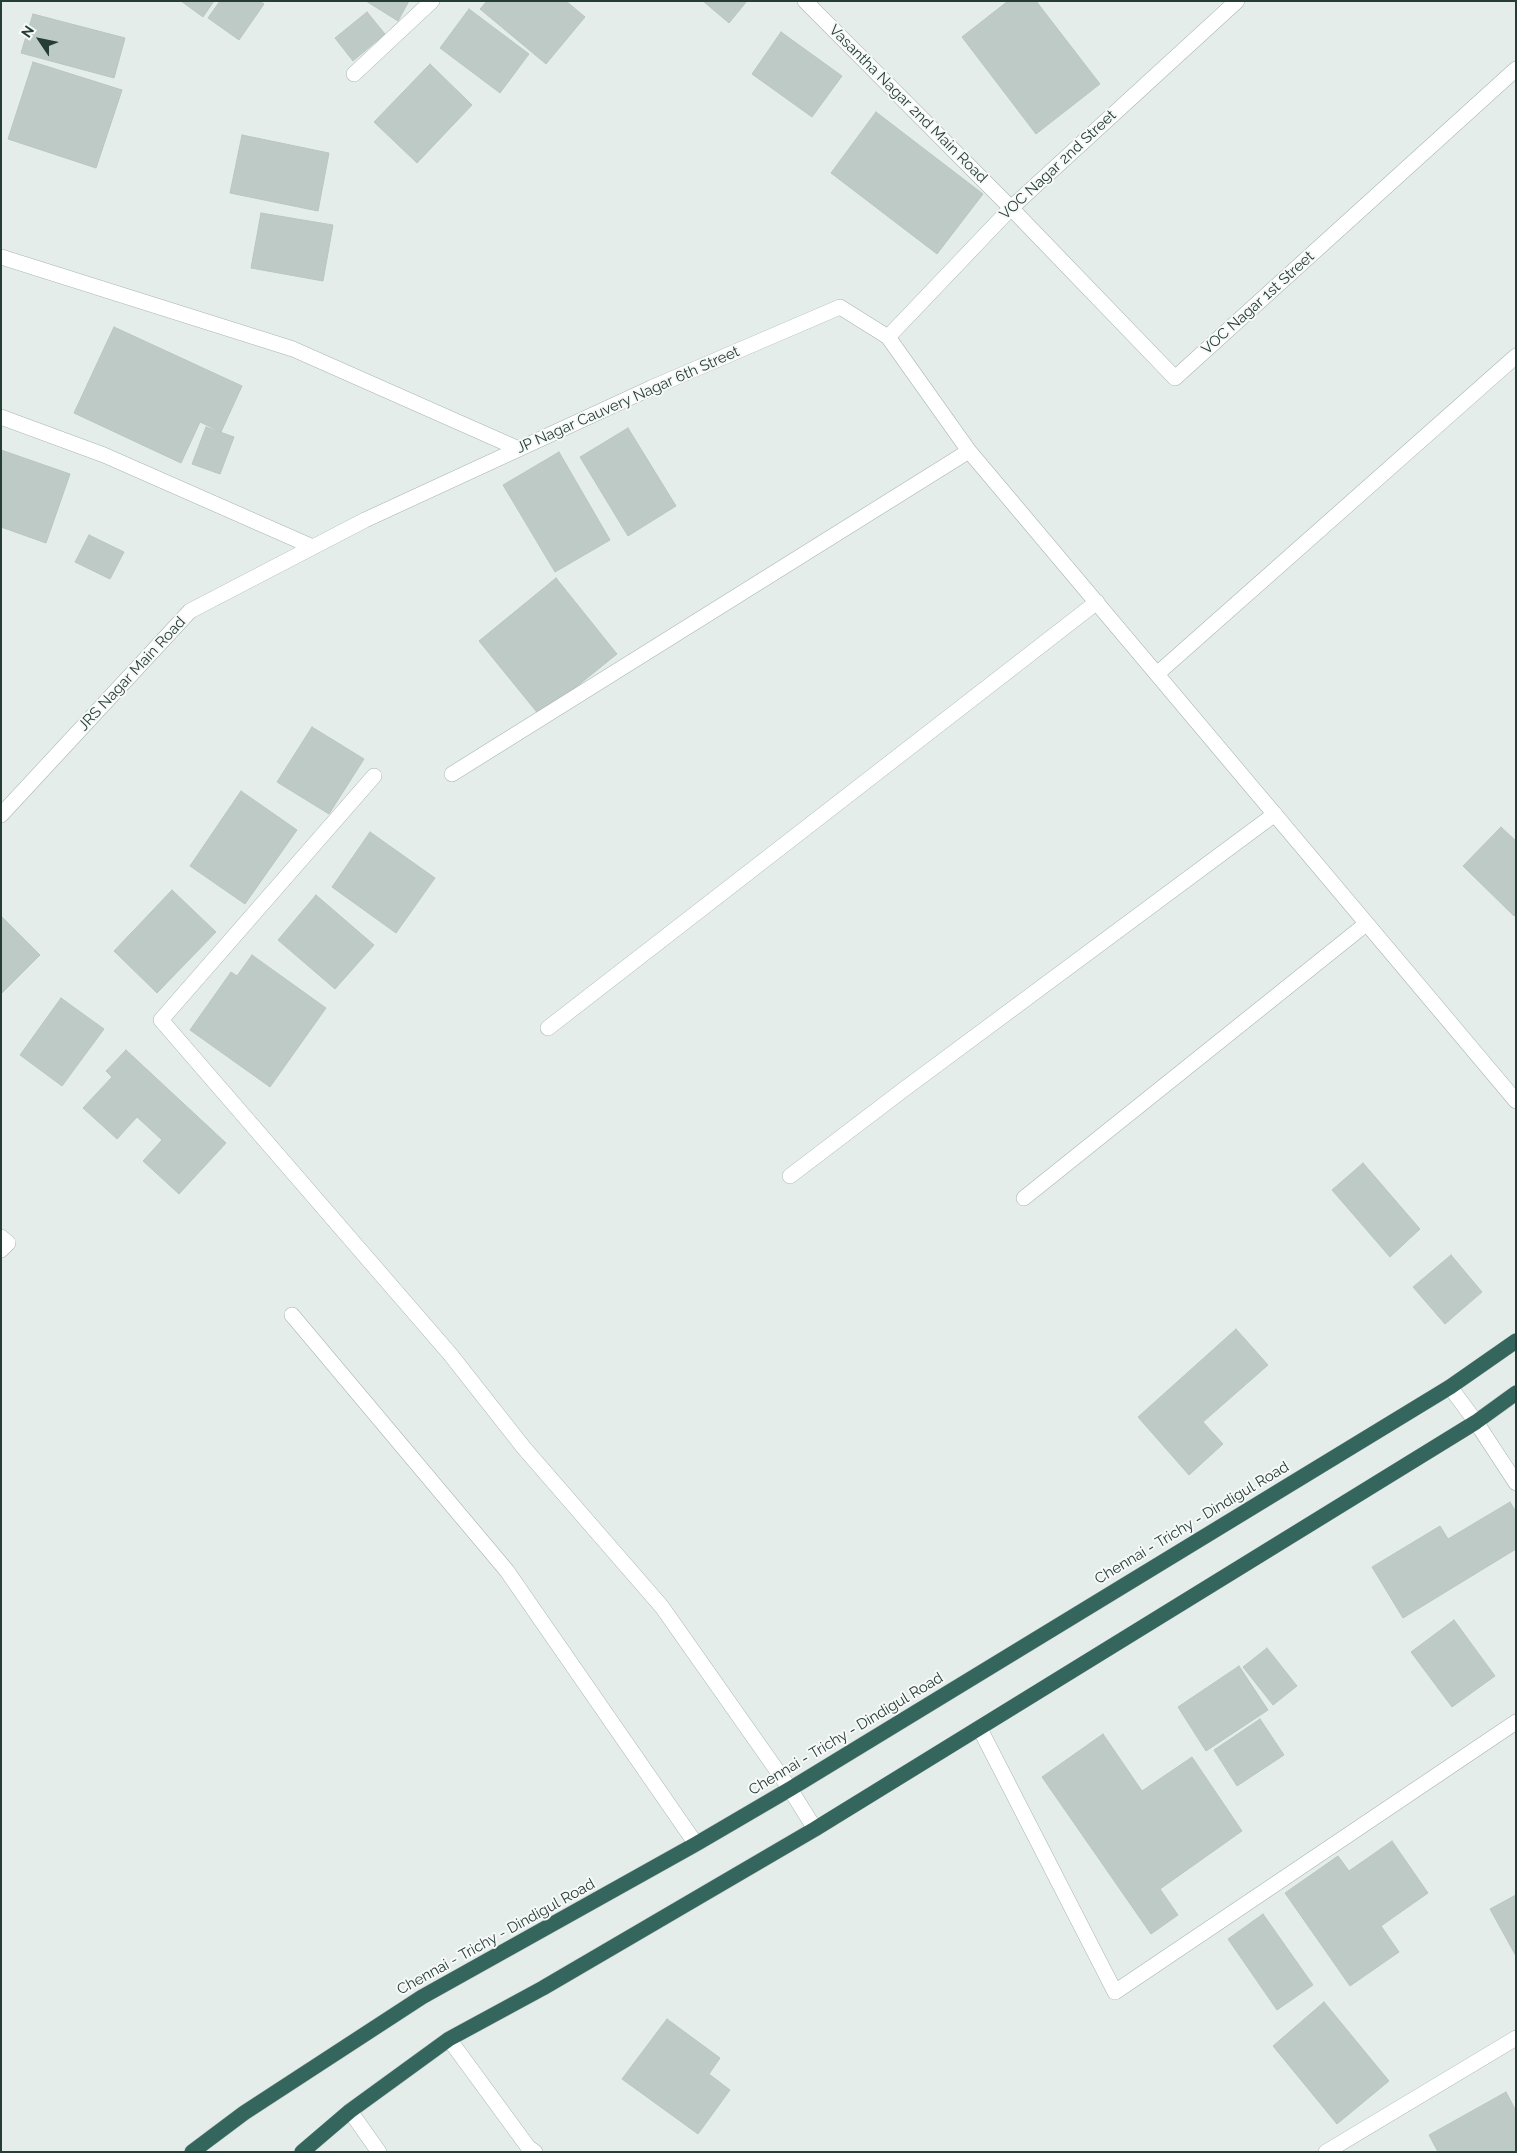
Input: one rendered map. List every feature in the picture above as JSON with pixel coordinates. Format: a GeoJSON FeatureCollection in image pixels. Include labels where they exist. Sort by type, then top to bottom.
{"type":"FeatureCollection","features":[{"type":"Feature","properties":{"kind":"highway","name":"Chennai - Trichy - Dindigul Road"},"geometry":{"type":"LineString","coordinates":[[192,2152],[244,2113],[422,1997],[696,1844],[790,1789],[1450,1387],[1516,1341]]}},
{"type":"Feature","properties":{"kind":"highway"},"geometry":{"type":"LineString","coordinates":[[302,2152],[350,2111],[449,2039],[543,1988],[815,1829],[1476,1422],[1516,1393]]}},
{"type":"Feature","properties":{"kind":"street"},"geometry":{"type":"LineString","coordinates":[[354,74],[432,1]]}},
{"type":"Feature","properties":{"kind":"street","name":"Vasantha Nagar 2nd Main Road"},"geometry":{"type":"LineString","coordinates":[[805,1],[1011,208]]}},
{"type":"Feature","properties":{"kind":"street","name":"VOC Nagar 2nd Street"},"geometry":{"type":"LineString","coordinates":[[888,337],[1011,208],[1237,1]]}},
{"type":"Feature","properties":{"kind":"street","name":"VOC Nagar 1st Street"},"geometry":{"type":"LineString","coordinates":[[1011,208],[1175,378],[1516,69]]}},
{"type":"Feature","properties":{"kind":"street"},"geometry":{"type":"LineString","coordinates":[[1,257],[293,349],[519,449]]}},
{"type":"Feature","properties":{"kind":"street","name":"JP Nagar Cauvery Nagar 6th Street"},"geometry":{"type":"LineString","coordinates":[[365,520],[651,388],[840,307],[888,337]]}},
{"type":"Feature","properties":{"kind":"street"},"geometry":{"type":"LineString","coordinates":[[888,337],[969,451],[1516,1101]]}},
{"type":"Feature","properties":{"kind":"street"},"geometry":{"type":"LineString","coordinates":[[1157,674],[1516,356]]}},
{"type":"Feature","properties":{"kind":"street"},"geometry":{"type":"LineString","coordinates":[[1,417],[104,455],[313,547]]}},
{"type":"Feature","properties":{"kind":"street"},"geometry":{"type":"LineString","coordinates":[[452,774],[969,451]]}},
{"type":"Feature","properties":{"kind":"street","name":"JRS Nagar Main Road"},"geometry":{"type":"LineString","coordinates":[[1,815],[190,611],[365,520]]}},
{"type":"Feature","properties":{"kind":"street"},"geometry":{"type":"LineString","coordinates":[[548,1028],[1097,602]]}},
{"type":"Feature","properties":{"kind":"street"},"geometry":{"type":"LineString","coordinates":[[374,776],[161,1020],[450,1354],[524,1448],[662,1607],[790,1789],[815,1829]]}},
{"type":"Feature","properties":{"kind":"street"},"geometry":{"type":"LineString","coordinates":[[790,1176],[902,1090],[1275,814]]}},
{"type":"Feature","properties":{"kind":"street"},"geometry":{"type":"LineString","coordinates":[[1024,1198],[1366,924]]}},
{"type":"Feature","properties":{"kind":"street"},"geometry":{"type":"LineString","coordinates":[[1,1236],[8,1243],[1,1250]]}},
{"type":"Feature","properties":{"kind":"street"},"geometry":{"type":"LineString","coordinates":[[292,1315],[507,1571],[696,1844]]}},
{"type":"Feature","properties":{"kind":"street"},"geometry":{"type":"LineString","coordinates":[[1450,1387],[1476,1422],[1516,1483]]}},
{"type":"Feature","properties":{"kind":"street"},"geometry":{"type":"LineString","coordinates":[[980,1729],[1115,1992],[1516,1722]]}},
{"type":"Feature","properties":{"kind":"street"},"geometry":{"type":"LineString","coordinates":[[1326,2152],[1516,2038]]}},
{"type":"Feature","properties":{"kind":"street"},"geometry":{"type":"LineString","coordinates":[[449,2039],[528,2147],[535,2152]]}},
{"type":"Feature","properties":{"kind":"street"},"geometry":{"type":"LineString","coordinates":[[350,2111],[379,2152]]}},
{"type":"Feature","properties":{"kind":"building"},"geometry":{"type":"Polygon","coordinates":[[[181,1],[214,1],[203,17],[181,1]]]}},
{"type":"Feature","properties":{"kind":"building"},"geometry":{"type":"Polygon","coordinates":[[[220,1],[260,1],[264,4],[239,40],[208,18],[220,1]]]}},
{"type":"Feature","properties":{"kind":"building"},"geometry":{"type":"Polygon","coordinates":[[[366,1],[409,1],[398,21],[366,1]]]}},
{"type":"Feature","properties":{"kind":"building"},"geometry":{"type":"Polygon","coordinates":[[[487,1],[566,1],[585,17],[546,64],[480,9],[487,1]]]}},
{"type":"Feature","properties":{"kind":"building"},"geometry":{"type":"Polygon","coordinates":[[[703,1],[747,1],[729,23],[703,1]]]}},
{"type":"Feature","properties":{"kind":"building"},"geometry":{"type":"Polygon","coordinates":[[[1008,1],[1036,1],[1100,84],[1036,134],[962,37],[1008,1]]]}},
{"type":"Feature","properties":{"kind":"building"},"geometry":{"type":"Polygon","coordinates":[[[469,9],[529,54],[500,93],[440,48],[469,9]]]}},
{"type":"Feature","properties":{"kind":"building"},"geometry":{"type":"Polygon","coordinates":[[[367,12],[385,34],[353,61],[335,38],[367,12]]]}},
{"type":"Feature","properties":{"kind":"building"},"geometry":{"type":"Polygon","coordinates":[[[33,14],[125,38],[114,78],[21,53],[33,14]]]}},
{"type":"Feature","properties":{"kind":"building"},"geometry":{"type":"Polygon","coordinates":[[[781,32],[842,76],[812,117],[752,74],[781,32]]]}},
{"type":"Feature","properties":{"kind":"building"},"geometry":{"type":"Polygon","coordinates":[[[33,62],[122,90],[96,168],[8,139],[33,62]]]}},
{"type":"Feature","properties":{"kind":"building"},"geometry":{"type":"Polygon","coordinates":[[[430,64],[472,105],[417,163],[374,122],[430,64]]]}},
{"type":"Feature","properties":{"kind":"building"},"geometry":{"type":"Polygon","coordinates":[[[876,112],[983,194],[937,254],[831,173],[876,112]]]}},
{"type":"Feature","properties":{"kind":"building"},"geometry":{"type":"Polygon","coordinates":[[[242,135],[329,153],[318,211],[230,193],[242,135]]]}},
{"type":"Feature","properties":{"kind":"building"},"geometry":{"type":"Polygon","coordinates":[[[261,213],[333,225],[323,281],[251,268],[261,213]]]}},
{"type":"Feature","properties":{"kind":"building"},"geometry":{"type":"Polygon","coordinates":[[[114,327],[242,386],[221,432],[200,422],[181,463],[74,413],[114,327]]]}},
{"type":"Feature","properties":{"kind":"building"},"geometry":{"type":"Polygon","coordinates":[[[206,427],[234,437],[220,474],[192,464],[206,427]]]}},
{"type":"Feature","properties":{"kind":"building"},"geometry":{"type":"Polygon","coordinates":[[[628,428],[676,506],[628,536],[580,457],[628,428]]]}},
{"type":"Feature","properties":{"kind":"building"},"geometry":{"type":"Polygon","coordinates":[[[1,450],[70,474],[46,543],[1,527],[1,450]]]}},
{"type":"Feature","properties":{"kind":"building"},"geometry":{"type":"Polygon","coordinates":[[[559,452],[610,540],[555,572],[503,485],[559,452]]]}},
{"type":"Feature","properties":{"kind":"building"},"geometry":{"type":"Polygon","coordinates":[[[89,535],[124,552],[110,579],[75,562],[89,535]]]}},
{"type":"Feature","properties":{"kind":"building"},"geometry":{"type":"Polygon","coordinates":[[[556,578],[617,654],[540,716],[479,641],[556,578]]]}},
{"type":"Feature","properties":{"kind":"building"},"geometry":{"type":"Polygon","coordinates":[[[312,727],[364,759],[329,814],[277,782],[312,727]]]}},
{"type":"Feature","properties":{"kind":"building"},"geometry":{"type":"Polygon","coordinates":[[[241,791],[297,830],[245,904],[190,866],[241,791]]]}},
{"type":"Feature","properties":{"kind":"building"},"geometry":{"type":"Polygon","coordinates":[[[1501,827],[1516,841],[1516,914],[1514,916],[1463,866],[1501,827]]]}},
{"type":"Feature","properties":{"kind":"building"},"geometry":{"type":"Polygon","coordinates":[[[370,832],[435,878],[396,933],[332,887],[370,832]]]}},
{"type":"Feature","properties":{"kind":"building"},"geometry":{"type":"Polygon","coordinates":[[[172,890],[216,932],[157,993],[114,951],[172,890]]]}},
{"type":"Feature","properties":{"kind":"building"},"geometry":{"type":"Polygon","coordinates":[[[316,895],[374,945],[335,989],[278,940],[316,895]]]}},
{"type":"Feature","properties":{"kind":"building"},"geometry":{"type":"Polygon","coordinates":[[[1,916],[40,955],[1,994],[1,916]]]}},
{"type":"Feature","properties":{"kind":"building"},"geometry":{"type":"Polygon","coordinates":[[[252,955],[326,1008],[270,1087],[190,1030],[231,972],[237,976],[252,955]]]}},
{"type":"Feature","properties":{"kind":"building"},"geometry":{"type":"Polygon","coordinates":[[[61,998],[104,1029],[62,1086],[20,1055],[61,998]]]}},
{"type":"Feature","properties":{"kind":"building"},"geometry":{"type":"Polygon","coordinates":[[[126,1050],[226,1143],[179,1194],[143,1161],[162,1140],[137,1117],[117,1139],[83,1108],[112,1077],[106,1071],[126,1050]]]}},
{"type":"Feature","properties":{"kind":"building"},"geometry":{"type":"Polygon","coordinates":[[[1363,1163],[1420,1229],[1390,1257],[1332,1190],[1363,1163]]]}},
{"type":"Feature","properties":{"kind":"building"},"geometry":{"type":"Polygon","coordinates":[[[1451,1255],[1482,1292],[1445,1324],[1413,1287],[1451,1255]]]}},
{"type":"Feature","properties":{"kind":"building"},"geometry":{"type":"Polygon","coordinates":[[[1236,1329],[1268,1365],[1203,1422],[1223,1444],[1189,1475],[1138,1417],[1236,1329]]]}},
{"type":"Feature","properties":{"kind":"building"},"geometry":{"type":"Polygon","coordinates":[[[1510,1502],[1516,1512],[1516,1549],[1403,1618],[1372,1567],[1440,1526],[1448,1539],[1510,1502]]]}},
{"type":"Feature","properties":{"kind":"building"},"geometry":{"type":"Polygon","coordinates":[[[1454,1620],[1495,1676],[1452,1707],[1411,1652],[1454,1620]]]}},
{"type":"Feature","properties":{"kind":"building"},"geometry":{"type":"Polygon","coordinates":[[[1267,1648],[1297,1686],[1273,1705],[1243,1667],[1267,1648]]]}},
{"type":"Feature","properties":{"kind":"building"},"geometry":{"type":"Polygon","coordinates":[[[1239,1666],[1268,1710],[1206,1751],[1178,1707],[1239,1666]]]}},
{"type":"Feature","properties":{"kind":"building"},"geometry":{"type":"Polygon","coordinates":[[[1260,1719],[1284,1755],[1237,1786],[1214,1750],[1260,1719]]]}},
{"type":"Feature","properties":{"kind":"building"},"geometry":{"type":"Polygon","coordinates":[[[1103,1734],[1142,1791],[1192,1757],[1242,1831],[1160,1889],[1178,1915],[1151,1934],[1042,1777],[1103,1734]]]}},
{"type":"Feature","properties":{"kind":"building"},"geometry":{"type":"Polygon","coordinates":[[[1392,1841],[1428,1893],[1381,1926],[1399,1952],[1350,1986],[1285,1893],[1338,1856],[1349,1871],[1392,1841]]]}},
{"type":"Feature","properties":{"kind":"building"},"geometry":{"type":"Polygon","coordinates":[[[1516,1895],[1516,1956],[1490,1909],[1516,1895]]]}},
{"type":"Feature","properties":{"kind":"building"},"geometry":{"type":"Polygon","coordinates":[[[1263,1914],[1313,1985],[1277,2010],[1228,1939],[1263,1914]]]}},
{"type":"Feature","properties":{"kind":"building"},"geometry":{"type":"Polygon","coordinates":[[[1324,2002],[1389,2081],[1337,2124],[1273,2046],[1324,2002]]]}},
{"type":"Feature","properties":{"kind":"building"},"geometry":{"type":"Polygon","coordinates":[[[667,2019],[720,2058],[709,2074],[730,2090],[698,2134],[622,2079],[667,2019]]]}},
{"type":"Feature","properties":{"kind":"building"},"geometry":{"type":"Polygon","coordinates":[[[1506,2092],[1516,2111],[1516,2152],[1438,2152],[1429,2135],[1506,2092]]]}}]}
